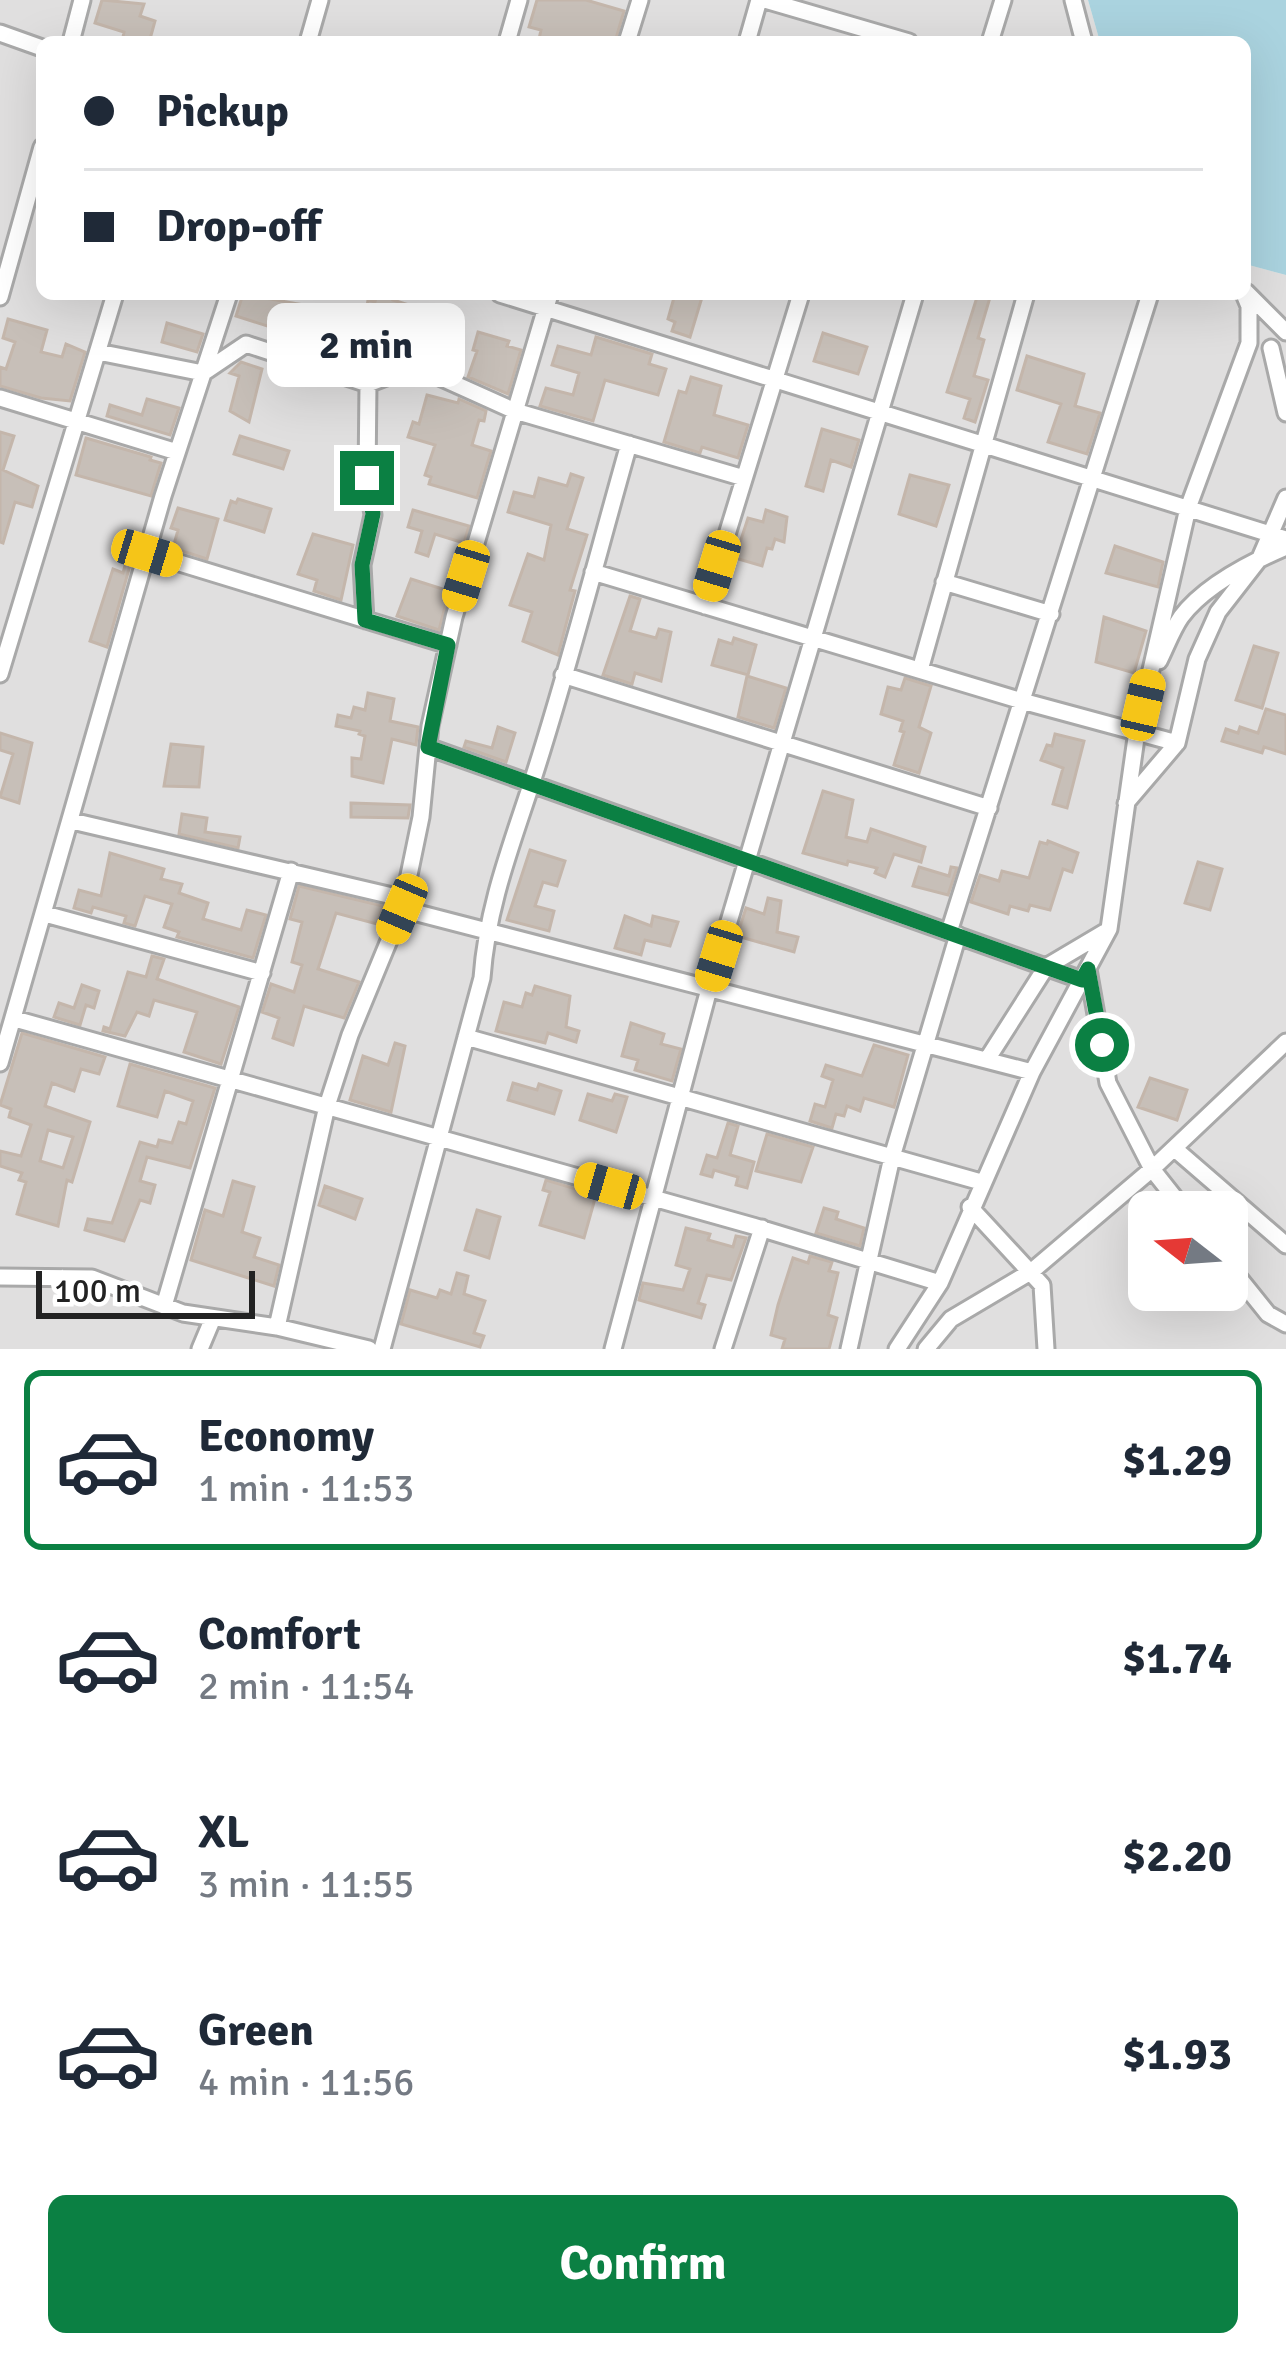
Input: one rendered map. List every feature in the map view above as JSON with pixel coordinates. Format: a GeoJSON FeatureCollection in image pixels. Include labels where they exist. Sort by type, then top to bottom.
{"type":"FeatureCollection","features":[{"type":"Feature","properties":{"kind":"street"},"geometry":{"type":"LineString","coordinates":[[73,36],[82,0]]}},
{"type":"Feature","properties":{"kind":"street"},"geometry":{"type":"LineString","coordinates":[[310,36],[320,0]]}},
{"type":"Feature","properties":{"kind":"street"},"geometry":{"type":"LineString","coordinates":[[509,36],[519,0]]}},
{"type":"Feature","properties":{"kind":"street"},"geometry":{"type":"LineString","coordinates":[[629,36],[640,0]]}},
{"type":"Feature","properties":{"kind":"street"},"geometry":{"type":"LineString","coordinates":[[749,36],[762,0],[888,36]]}},
{"type":"Feature","properties":{"kind":"street"},"geometry":{"type":"LineString","coordinates":[[993,36],[1004,0]]}},
{"type":"Feature","properties":{"kind":"street"},"geometry":{"type":"LineString","coordinates":[[1073,0],[1082,36]]}},
{"type":"Feature","properties":{"kind":"street"},"geometry":{"type":"LineString","coordinates":[[0,32],[36,46]]}},
{"type":"Feature","properties":{"kind":"street"},"geometry":{"type":"LineString","coordinates":[[0,297],[36,170]]}},
{"type":"Feature","properties":{"kind":"street"},"geometry":{"type":"LineString","coordinates":[[1251,298],[1286,332]]}},
{"type":"Feature","properties":{"kind":"street"},"geometry":{"type":"LineString","coordinates":[[0,674],[113,300]]}},
{"type":"Feature","properties":{"kind":"street"},"geometry":{"type":"LineString","coordinates":[[0,1063],[177,452],[227,300]]}},
{"type":"Feature","properties":{"kind":"street"},"geometry":{"type":"LineString","coordinates":[[705,606],[799,300]]}},
{"type":"Feature","properties":{"kind":"street"},"geometry":{"type":"LineString","coordinates":[[614,1349],[709,988],[913,300]]}},
{"type":"Feature","properties":{"kind":"street"},"geometry":{"type":"LineString","coordinates":[[920,670],[1024,300]]}},
{"type":"Feature","properties":{"kind":"street"},"geometry":{"type":"LineString","coordinates":[[849,1349],[892,1157],[953,934],[1148,300]]}},
{"type":"Feature","properties":{"kind":"street"},"geometry":{"type":"LineString","coordinates":[[898,1349],[940,1282],[1032,1072],[1109,929],[1137,731],[1189,508],[1249,343],[1248,300]]}},
{"type":"Feature","properties":{"kind":"street"},"geometry":{"type":"LineString","coordinates":[[277,1327],[327,1106],[350,1035],[404,904],[448,645],[548,302],[1280,541]]}},
{"type":"Feature","properties":{"kind":"street"},"geometry":{"type":"LineString","coordinates":[[1249,343],[1278,350],[1286,413]]}},
{"type":"Feature","properties":{"kind":"street"},"geometry":{"type":"LineString","coordinates":[[98,352],[203,373],[246,344],[368,385],[416,366],[515,411],[744,478]]}},
{"type":"Feature","properties":{"kind":"street"},"geometry":{"type":"LineString","coordinates":[[365,620],[362,565],[373,514],[367,478],[368,385]]}},
{"type":"Feature","properties":{"kind":"street"},"geometry":{"type":"LineString","coordinates":[[0,398],[177,452]]}},
{"type":"Feature","properties":{"kind":"street"},"geometry":{"type":"LineString","coordinates":[[382,1349],[482,979],[486,929],[506,851],[532,784],[629,445]]}},
{"type":"Feature","properties":{"kind":"street"},"geometry":{"type":"LineString","coordinates":[[1149,680],[1182,616],[1280,541],[1286,498]]}},
{"type":"Feature","properties":{"kind":"street"},"geometry":{"type":"LineString","coordinates":[[147,553],[448,645]]}},
{"type":"Feature","properties":{"kind":"street"},"geometry":{"type":"LineString","coordinates":[[1126,803],[1177,743],[1197,659],[1218,612],[1259,558]]}},
{"type":"Feature","properties":{"kind":"street"},"geometry":{"type":"LineString","coordinates":[[592,572],[1177,743]]}},
{"type":"Feature","properties":{"kind":"street"},"geometry":{"type":"LineString","coordinates":[[944,582],[1051,614]]}},
{"type":"Feature","properties":{"kind":"street"},"geometry":{"type":"LineString","coordinates":[[563,675],[989,808]]}},
{"type":"Feature","properties":{"kind":"street"},"geometry":{"type":"LineString","coordinates":[[428,747],[1046,967],[1085,974]]}},
{"type":"Feature","properties":{"kind":"street"},"geometry":{"type":"LineString","coordinates":[[71,821],[291,871],[486,929],[1032,1072]]}},
{"type":"Feature","properties":{"kind":"street"},"geometry":{"type":"LineString","coordinates":[[164,1306],[291,871]]}},
{"type":"Feature","properties":{"kind":"street"},"geometry":{"type":"LineString","coordinates":[[45,914],[262,973]]}},
{"type":"Feature","properties":{"kind":"street"},"geometry":{"type":"LineString","coordinates":[[988,1058],[1046,967],[1109,929]]}},
{"type":"Feature","properties":{"kind":"street"},"geometry":{"type":"LineString","coordinates":[[1085,974],[1108,1083],[1152,1169],[1169,1191]]}},
{"type":"Feature","properties":{"kind":"street"},"geometry":{"type":"LineString","coordinates":[[15,1019],[940,1282]]}},
{"type":"Feature","properties":{"kind":"street"},"geometry":{"type":"LineString","coordinates":[[466,1037],[981,1182]]}},
{"type":"Feature","properties":{"kind":"street"},"geometry":{"type":"LineString","coordinates":[[926,1349],[951,1319],[1032,1271],[1152,1169],[1286,1042]]}},
{"type":"Feature","properties":{"kind":"street"},"geometry":{"type":"LineString","coordinates":[[1175,1149],[1286,1245]]}},
{"type":"Feature","properties":{"kind":"street"},"geometry":{"type":"LineString","coordinates":[[970,1207],[1042,1285],[1046,1349]]}},
{"type":"Feature","properties":{"kind":"street"},"geometry":{"type":"LineString","coordinates":[[723,1349],[762,1228]]}},
{"type":"Feature","properties":{"kind":"street"},"geometry":{"type":"LineString","coordinates":[[0,1277],[92,1279],[164,1306],[369,1349]]}},
{"type":"Feature","properties":{"kind":"street"},"geometry":{"type":"LineString","coordinates":[[1248,1289],[1268,1314],[1286,1324]]}},
{"type":"Feature","properties":{"kind":"street"},"geometry":{"type":"LineString","coordinates":[[200,1349],[214,1318]]}},
{"type":"Feature","properties":{"kind":"shaded area"},"geometry":{"type":"Polygon","coordinates":[[[0,0],[1088,0],[1098,36],[36,36],[36,300],[1251,300],[1251,266],[1286,275],[1286,1349],[0,1349],[0,0]]]}},
{"type":"Feature","properties":{"kind":"water"},"geometry":{"type":"Polygon","coordinates":[[[1088,0],[1286,0],[1286,275],[1251,266],[1251,36],[1098,36],[1088,0]]]}},
{"type":"Feature","properties":{"kind":"building"},"geometry":{"type":"Polygon","coordinates":[[[102,0],[144,4],[140,16],[155,21],[151,36],[123,36],[124,32],[95,23],[102,0]]]}},
{"type":"Feature","properties":{"kind":"building"},"geometry":{"type":"Polygon","coordinates":[[[537,0],[586,0],[624,11],[617,36],[540,36],[541,30],[529,27],[537,0]]]}},
{"type":"Feature","properties":{"kind":"building"},"geometry":{"type":"Polygon","coordinates":[[[241,300],[276,300],[331,310],[321,343],[236,316],[241,300]]]}},
{"type":"Feature","properties":{"kind":"building"},"geometry":{"type":"Polygon","coordinates":[[[368,300],[393,300],[434,313],[429,327],[389,316],[385,325],[365,320],[368,300]]]}},
{"type":"Feature","properties":{"kind":"building"},"geometry":{"type":"Polygon","coordinates":[[[673,300],[701,300],[690,337],[672,331],[675,322],[668,319],[673,300]]]}},
{"type":"Feature","properties":{"kind":"building"},"geometry":{"type":"Polygon","coordinates":[[[976,300],[989,300],[974,376],[988,380],[975,422],[964,418],[970,399],[947,392],[976,300]]]}},
{"type":"Feature","properties":{"kind":"building"},"geometry":{"type":"Polygon","coordinates":[[[8,319],[47,330],[41,352],[62,357],[66,344],[85,352],[70,401],[0,386],[0,367],[6,369],[15,342],[3,338],[8,319]]]}},
{"type":"Feature","properties":{"kind":"building"},"geometry":{"type":"Polygon","coordinates":[[[167,323],[203,334],[197,352],[162,342],[167,323]]]}},
{"type":"Feature","properties":{"kind":"building"},"geometry":{"type":"Polygon","coordinates":[[[478,332],[509,341],[507,346],[521,350],[508,394],[468,377],[478,332]]]}},
{"type":"Feature","properties":{"kind":"building"},"geometry":{"type":"Polygon","coordinates":[[[823,333],[867,347],[858,374],[814,361],[823,333]]]}},
{"type":"Feature","properties":{"kind":"building"},"geometry":{"type":"Polygon","coordinates":[[[596,337],[652,354],[649,364],[666,369],[658,395],[605,380],[593,421],[540,406],[546,388],[573,395],[579,373],[552,365],[558,346],[591,355],[596,337]]]}},
{"type":"Feature","properties":{"kind":"building"},"geometry":{"type":"Polygon","coordinates":[[[1027,356],[1084,374],[1075,406],[1100,413],[1087,454],[1048,442],[1061,404],[1017,390],[1027,356]]]}},
{"type":"Feature","properties":{"kind":"building"},"geometry":{"type":"Polygon","coordinates":[[[241,362],[262,369],[249,422],[230,411],[239,376],[230,373],[241,362]]]}},
{"type":"Feature","properties":{"kind":"building"},"geometry":{"type":"Polygon","coordinates":[[[691,377],[721,386],[714,415],[748,425],[738,458],[664,442],[679,391],[686,393],[691,377]]]}},
{"type":"Feature","properties":{"kind":"building"},"geometry":{"type":"Polygon","coordinates":[[[427,395],[458,403],[459,399],[486,411],[472,445],[491,451],[477,498],[429,484],[431,477],[425,475],[435,445],[408,437],[413,422],[419,424],[427,395]]]}},
{"type":"Feature","properties":{"kind":"building"},"geometry":{"type":"Polygon","coordinates":[[[147,399],[179,408],[170,435],[107,416],[110,405],[142,415],[147,399]]]}},
{"type":"Feature","properties":{"kind":"building"},"geometry":{"type":"Polygon","coordinates":[[[822,429],[859,440],[851,467],[831,460],[823,491],[806,486],[822,429]]]}},
{"type":"Feature","properties":{"kind":"building"},"geometry":{"type":"Polygon","coordinates":[[[0,432],[14,436],[3,470],[38,486],[32,507],[15,502],[3,543],[0,542],[0,432]]]}},
{"type":"Feature","properties":{"kind":"building"},"geometry":{"type":"Polygon","coordinates":[[[240,436],[289,451],[283,469],[234,454],[240,436]]]}},
{"type":"Feature","properties":{"kind":"building"},"geometry":{"type":"Polygon","coordinates":[[[86,438],[161,463],[151,496],[76,475],[86,438]]]}},
{"type":"Feature","properties":{"kind":"building"},"geometry":{"type":"Polygon","coordinates":[[[571,474],[583,478],[567,529],[587,535],[570,590],[575,591],[558,655],[523,641],[532,612],[510,605],[528,554],[544,560],[551,525],[508,512],[514,492],[534,497],[539,478],[567,486],[571,474]]]}},
{"type":"Feature","properties":{"kind":"building"},"geometry":{"type":"Polygon","coordinates":[[[910,475],[949,485],[936,526],[899,514],[910,475]]]}},
{"type":"Feature","properties":{"kind":"building"},"geometry":{"type":"Polygon","coordinates":[[[231,501],[271,509],[264,532],[225,520],[231,501]]]}},
{"type":"Feature","properties":{"kind":"building"},"geometry":{"type":"Polygon","coordinates":[[[178,508],[218,519],[207,559],[173,548],[178,530],[171,528],[178,508]]]}},
{"type":"Feature","properties":{"kind":"building"},"geometry":{"type":"Polygon","coordinates":[[[413,510],[469,526],[464,543],[435,534],[428,556],[416,552],[422,531],[408,527],[413,510]]]}},
{"type":"Feature","properties":{"kind":"building"},"geometry":{"type":"Polygon","coordinates":[[[766,510],[787,517],[784,542],[775,539],[762,566],[735,558],[748,518],[763,522],[766,510]]]}},
{"type":"Feature","properties":{"kind":"building"},"geometry":{"type":"Polygon","coordinates":[[[313,534],[353,545],[341,600],[314,591],[317,580],[298,574],[313,534]]]}},
{"type":"Feature","properties":{"kind":"building"},"geometry":{"type":"Polygon","coordinates":[[[1115,546],[1163,562],[1158,587],[1106,573],[1115,546]]]}},
{"type":"Feature","properties":{"kind":"building"},"geometry":{"type":"Polygon","coordinates":[[[130,547],[135,548],[107,647],[90,641],[113,569],[123,573],[130,547]]]}},
{"type":"Feature","properties":{"kind":"building"},"geometry":{"type":"Polygon","coordinates":[[[411,579],[449,591],[439,630],[397,616],[411,579]]]}},
{"type":"Feature","properties":{"kind":"building"},"geometry":{"type":"Polygon","coordinates":[[[630,596],[640,599],[630,631],[656,638],[659,629],[671,632],[661,681],[635,673],[632,684],[603,675],[630,596]]]}},
{"type":"Feature","properties":{"kind":"building"},"geometry":{"type":"Polygon","coordinates":[[[1104,617],[1146,631],[1134,673],[1096,662],[1104,617]]]}},
{"type":"Feature","properties":{"kind":"building"},"geometry":{"type":"Polygon","coordinates":[[[734,638],[756,645],[748,675],[712,665],[719,640],[732,644],[734,638]]]}},
{"type":"Feature","properties":{"kind":"building"},"geometry":{"type":"Polygon","coordinates":[[[1254,646],[1278,653],[1262,708],[1236,700],[1254,646]]]}},
{"type":"Feature","properties":{"kind":"building"},"geometry":{"type":"Polygon","coordinates":[[[747,676],[786,688],[774,728],[738,717],[747,676]]]}},
{"type":"Feature","properties":{"kind":"building"},"geometry":{"type":"Polygon","coordinates":[[[905,678],[931,686],[919,727],[931,733],[919,773],[894,765],[903,721],[881,714],[888,687],[901,690],[905,678]]]}},
{"type":"Feature","properties":{"kind":"building"},"geometry":{"type":"Polygon","coordinates":[[[368,693],[394,699],[390,721],[418,727],[416,745],[392,739],[383,783],[352,776],[352,758],[361,759],[365,736],[336,726],[338,715],[351,718],[354,707],[365,710],[368,693]]]}},
{"type":"Feature","properties":{"kind":"building"},"geometry":{"type":"Polygon","coordinates":[[[1266,709],[1286,715],[1286,754],[1264,747],[1262,753],[1222,741],[1226,729],[1238,733],[1240,727],[1258,733],[1266,709]]]}},
{"type":"Feature","properties":{"kind":"building"},"geometry":{"type":"Polygon","coordinates":[[[498,727],[515,733],[506,762],[464,747],[466,741],[492,748],[498,727]]]}},
{"type":"Feature","properties":{"kind":"building"},"geometry":{"type":"Polygon","coordinates":[[[0,733],[32,743],[19,803],[0,797],[13,754],[0,750],[0,733]]]}},
{"type":"Feature","properties":{"kind":"building"},"geometry":{"type":"Polygon","coordinates":[[[1055,734],[1084,741],[1067,808],[1053,804],[1063,768],[1041,760],[1055,734]]]}},
{"type":"Feature","properties":{"kind":"building"},"geometry":{"type":"Polygon","coordinates":[[[171,744],[203,747],[199,787],[164,786],[171,744]]]}},
{"type":"Feature","properties":{"kind":"building"},"geometry":{"type":"Polygon","coordinates":[[[823,791],[853,800],[846,837],[867,842],[871,829],[925,847],[921,862],[894,854],[885,877],[875,873],[877,868],[803,853],[823,791]]]}},
{"type":"Feature","properties":{"kind":"building"},"geometry":{"type":"Polygon","coordinates":[[[351,803],[410,805],[408,818],[351,817],[351,803]]]}},
{"type":"Feature","properties":{"kind":"building"},"geometry":{"type":"Polygon","coordinates":[[[182,814],[207,818],[205,832],[240,837],[238,848],[179,834],[182,814]]]}},
{"type":"Feature","properties":{"kind":"building"},"geometry":{"type":"Polygon","coordinates":[[[1040,842],[1078,853],[1072,872],[1063,869],[1050,910],[1010,906],[1008,914],[971,902],[980,875],[999,881],[1002,871],[1029,878],[1040,842]]]}},
{"type":"Feature","properties":{"kind":"building"},"geometry":{"type":"Polygon","coordinates":[[[530,850],[565,861],[557,886],[543,882],[535,906],[554,911],[549,931],[507,920],[530,850]]]}},
{"type":"Feature","properties":{"kind":"building"},"geometry":{"type":"Polygon","coordinates":[[[110,853],[164,869],[161,879],[182,884],[179,893],[208,903],[203,919],[241,930],[247,910],[266,915],[253,958],[177,937],[179,932],[164,927],[172,904],[145,896],[135,926],[124,923],[126,916],[93,907],[91,913],[74,908],[79,890],[101,896],[110,853]]]}},
{"type":"Feature","properties":{"kind":"building"},"geometry":{"type":"Polygon","coordinates":[[[1198,862],[1222,869],[1210,910],[1185,903],[1198,862]]]}},
{"type":"Feature","properties":{"kind":"building"},"geometry":{"type":"Polygon","coordinates":[[[919,867],[949,876],[951,867],[957,868],[948,895],[913,886],[919,867]]]}},
{"type":"Feature","properties":{"kind":"building"},"geometry":{"type":"Polygon","coordinates":[[[299,886],[383,906],[377,924],[336,913],[318,969],[359,982],[344,1018],[304,1006],[293,1045],[273,1038],[279,1018],[262,1012],[271,984],[294,992],[302,965],[292,962],[302,922],[290,919],[299,886]]]}},
{"type":"Feature","properties":{"kind":"building"},"geometry":{"type":"Polygon","coordinates":[[[768,898],[781,901],[777,932],[798,937],[794,952],[737,936],[746,908],[764,914],[768,898]]]}},
{"type":"Feature","properties":{"kind":"building"},"geometry":{"type":"Polygon","coordinates":[[[625,916],[651,926],[653,916],[678,922],[670,946],[645,940],[641,955],[615,948],[625,916]]]}},
{"type":"Feature","properties":{"kind":"building"},"geometry":{"type":"Polygon","coordinates":[[[152,956],[164,959],[157,979],[239,1007],[221,1064],[184,1052],[197,1012],[154,1000],[149,1016],[137,1012],[125,1036],[103,1031],[110,1029],[128,972],[146,977],[152,956]]]}},
{"type":"Feature","properties":{"kind":"building"},"geometry":{"type":"Polygon","coordinates":[[[82,985],[99,991],[94,1008],[86,1005],[80,1025],[54,1017],[59,1003],[74,1008],[82,985]]]}},
{"type":"Feature","properties":{"kind":"building"},"geometry":{"type":"Polygon","coordinates":[[[535,986],[570,996],[566,1027],[579,1031],[576,1042],[548,1033],[545,1043],[496,1031],[504,1002],[522,1007],[526,993],[532,995],[535,986]]]}},
{"type":"Feature","properties":{"kind":"building"},"geometry":{"type":"Polygon","coordinates":[[[631,1023],[664,1034],[661,1044],[681,1049],[672,1081],[635,1070],[638,1060],[622,1056],[631,1023]]]}},
{"type":"Feature","properties":{"kind":"building"},"geometry":{"type":"Polygon","coordinates":[[[22,1033],[105,1057],[99,1074],[81,1069],[74,1091],[52,1083],[45,1106],[90,1122],[72,1182],[67,1180],[58,1226],[17,1214],[26,1182],[19,1180],[22,1173],[0,1166],[0,1151],[21,1156],[31,1125],[9,1117],[11,1109],[0,1105],[22,1033]],[[48,1130],[40,1161],[63,1168],[73,1137],[48,1130]]]}},
{"type":"Feature","properties":{"kind":"building"},"geometry":{"type":"Polygon","coordinates":[[[395,1043],[405,1046],[391,1112],[350,1100],[363,1056],[388,1065],[395,1043]]]}},
{"type":"Feature","properties":{"kind":"building"},"geometry":{"type":"Polygon","coordinates":[[[874,1045],[908,1055],[894,1107],[864,1098],[860,1111],[847,1106],[844,1116],[836,1114],[832,1128],[810,1121],[815,1104],[825,1107],[833,1080],[822,1076],[826,1065],[862,1076],[874,1045]]]}},
{"type":"Feature","properties":{"kind":"building"},"geometry":{"type":"Polygon","coordinates":[[[130,1064],[215,1088],[190,1168],[147,1157],[140,1181],[155,1185],[150,1203],[140,1200],[124,1241],[85,1230],[88,1219],[112,1223],[140,1142],[157,1147],[159,1140],[172,1143],[179,1122],[186,1124],[193,1101],[165,1091],[157,1117],[118,1106],[130,1064]]]}},
{"type":"Feature","properties":{"kind":"building"},"geometry":{"type":"Polygon","coordinates":[[[1150,1078],[1187,1090],[1177,1120],[1138,1107],[1150,1078]]]}},
{"type":"Feature","properties":{"kind":"building"},"geometry":{"type":"Polygon","coordinates":[[[513,1083],[561,1091],[554,1114],[508,1100],[513,1083]]]}},
{"type":"Feature","properties":{"kind":"building"},"geometry":{"type":"Polygon","coordinates":[[[588,1094],[612,1101],[615,1094],[627,1097],[616,1132],[580,1120],[588,1094]]]}},
{"type":"Feature","properties":{"kind":"building"},"geometry":{"type":"Polygon","coordinates":[[[728,1123],[738,1126],[730,1155],[754,1162],[747,1188],[736,1185],[738,1177],[714,1170],[712,1177],[701,1174],[707,1155],[717,1158],[728,1123]]]}},
{"type":"Feature","properties":{"kind":"building"},"geometry":{"type":"Polygon","coordinates":[[[767,1134],[813,1147],[801,1182],[756,1171],[767,1134]]]}},
{"type":"Feature","properties":{"kind":"building"},"geometry":{"type":"Polygon","coordinates":[[[546,1180],[596,1195],[584,1238],[540,1225],[550,1192],[543,1190],[546,1180]]]}},
{"type":"Feature","properties":{"kind":"building"},"geometry":{"type":"Polygon","coordinates":[[[233,1181],[254,1187],[242,1232],[260,1238],[254,1257],[279,1265],[274,1286],[191,1260],[205,1210],[223,1216],[233,1181]]]}},
{"type":"Feature","properties":{"kind":"building"},"geometry":{"type":"Polygon","coordinates":[[[325,1186],[362,1199],[355,1219],[319,1205],[325,1186]]]}},
{"type":"Feature","properties":{"kind":"building"},"geometry":{"type":"Polygon","coordinates":[[[824,1208],[838,1212],[836,1219],[864,1228],[860,1246],[816,1233],[824,1208]]]}},
{"type":"Feature","properties":{"kind":"building"},"geometry":{"type":"Polygon","coordinates":[[[477,1210],[500,1217],[489,1258],[465,1250],[477,1210]]]}},
{"type":"Feature","properties":{"kind":"building"},"geometry":{"type":"Polygon","coordinates":[[[686,1228],[733,1247],[736,1236],[746,1238],[731,1280],[707,1275],[698,1303],[705,1305],[701,1318],[639,1300],[643,1283],[683,1290],[690,1269],[676,1265],[686,1228]]]}},
{"type":"Feature","properties":{"kind":"building"},"geometry":{"type":"Polygon","coordinates":[[[810,1256],[832,1262],[829,1271],[838,1273],[828,1315],[837,1318],[829,1349],[782,1349],[785,1339],[771,1335],[778,1305],[793,1258],[808,1263],[810,1256]]]}},
{"type":"Feature","properties":{"kind":"building"},"geometry":{"type":"Polygon","coordinates":[[[457,1273],[468,1276],[464,1294],[485,1301],[474,1333],[484,1336],[480,1347],[401,1324],[410,1290],[437,1298],[440,1290],[451,1294],[457,1273]]]}},
{"type":"Feature","properties":{"kind":"route"},"geometry":{"type":"LineString","coordinates":[[367,478],[373,514],[362,565],[365,620],[448,645],[428,747],[1082,980],[1088,969],[1102,1045]]}}]}
